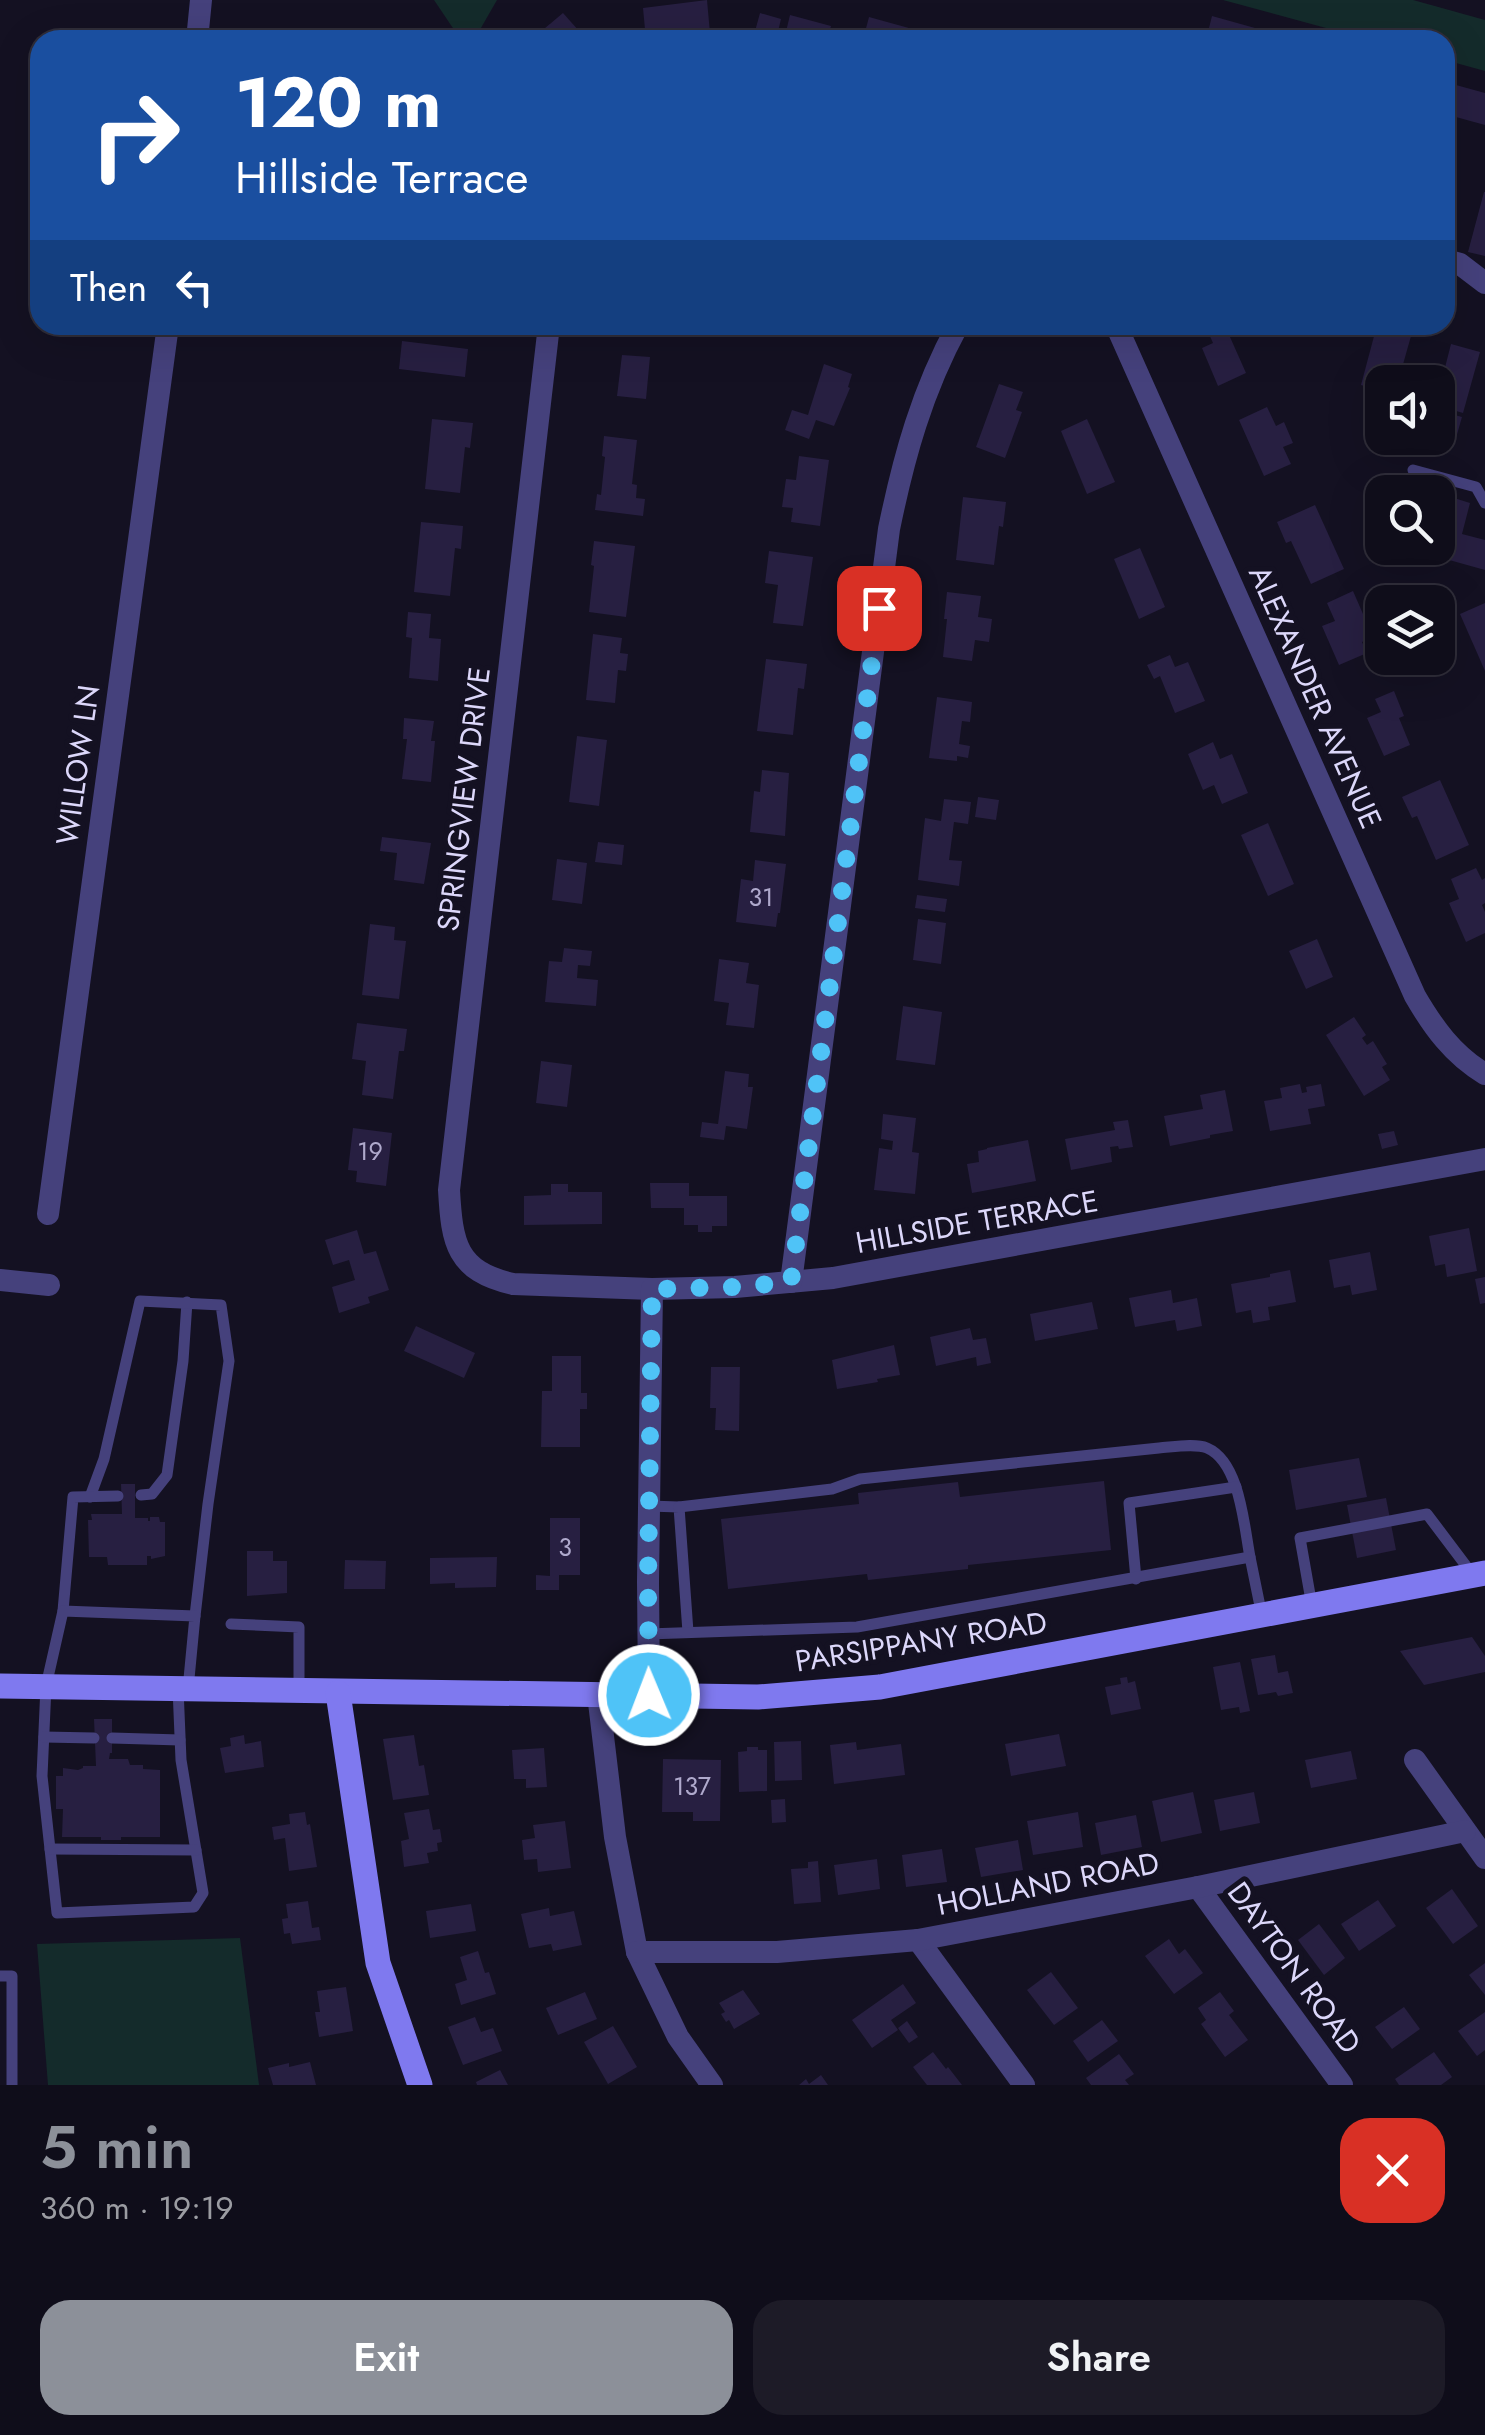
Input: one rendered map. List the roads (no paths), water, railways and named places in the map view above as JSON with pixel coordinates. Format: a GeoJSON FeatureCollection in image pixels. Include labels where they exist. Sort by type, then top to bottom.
{"type":"FeatureCollection","features":[{"type":"Feature","properties":{"kind":"main road","name":"PARSIPPANY ROAD"},"geometry":{"type":"LineString","coordinates":[[0,1686],[758,1697],[880,1687],[1479,1574]]}},
{"type":"Feature","properties":{"kind":"main road"},"geometry":{"type":"LineString","coordinates":[[338,1692],[378,1963],[420,2085]]}},
{"type":"Feature","properties":{"kind":"street"},"geometry":{"type":"LineString","coordinates":[[198,30],[201,0]]}},
{"type":"Feature","properties":{"kind":"street"},"geometry":{"type":"LineString","coordinates":[[1455,263],[1485,283]]}},
{"type":"Feature","properties":{"kind":"street","name":"WILLOW LN"},"geometry":{"type":"LineString","coordinates":[[48,1214],[167,335]]}},
{"type":"Feature","properties":{"kind":"street","name":"SPRINGVIEW DRIVE"},"geometry":{"type":"LineString","coordinates":[[478,1271],[461,1256],[453,1236],[449,1190],[548,335]]}},
{"type":"Feature","properties":{"kind":"street"},"geometry":{"type":"LineString","coordinates":[[791,1282],[889,529],[918,411],[953,335]]}},
{"type":"Feature","properties":{"kind":"street","name":"ALEXANDER AVENUE"},"geometry":{"type":"LineString","coordinates":[[1120,335],[1415,996],[1451,1048],[1485,1074]]}},
{"type":"Feature","properties":{"kind":"street","name":"HILLSIDE TERRACE"},"geometry":{"type":"LineString","coordinates":[[478,1271],[513,1284],[652,1289],[735,1287],[833,1278],[1485,1159]]}},
{"type":"Feature","properties":{"kind":"street"},"geometry":{"type":"LineString","coordinates":[[0,1280],[49,1285]]}},
{"type":"Feature","properties":{"kind":"street"},"geometry":{"type":"LineString","coordinates":[[649,1695],[652,1289]]}},
{"type":"Feature","properties":{"kind":"street"},"geometry":{"type":"LineString","coordinates":[[598,1694],[615,1837],[637,1952],[678,2037],[712,2085]]}},
{"type":"Feature","properties":{"kind":"street"},"geometry":{"type":"LineString","coordinates":[[1415,1760],[1485,1858]]}},
{"type":"Feature","properties":{"kind":"street","name":"HOLLAND ROAD"},"geometry":{"type":"LineString","coordinates":[[637,1952],[777,1952],[918,1940],[1465,1831]]}},
{"type":"Feature","properties":{"kind":"street","name":"DAYTON ROAD"},"geometry":{"type":"LineString","coordinates":[[1198,1887],[1342,2085]]}},
{"type":"Feature","properties":{"kind":"street"},"geometry":{"type":"LineString","coordinates":[[918,1940],[1024,2085]]}},
{"type":"Feature","properties":{"kind":"lane"},"geometry":{"type":"LineString","coordinates":[[1414,470],[1476,487],[1485,503]]}},
{"type":"Feature","properties":{"kind":"lane"},"geometry":{"type":"LineString","coordinates":[[90,1496],[104,1459],[140,1301],[221,1306],[229,1361],[183,1688],[180,1740],[203,1893],[194,1907],[57,1913],[42,1776],[46,1686],[63,1611],[74,1497],[118,1496]]}},
{"type":"Feature","properties":{"kind":"lane"},"geometry":{"type":"LineString","coordinates":[[141,1496],[152,1494],[166,1474],[183,1360],[187,1302]]}},
{"type":"Feature","properties":{"kind":"lane"},"geometry":{"type":"LineString","coordinates":[[649,1506],[679,1507],[832,1489],[860,1479],[1204,1446],[1224,1459],[1236,1487],[1262,1616]]}},
{"type":"Feature","properties":{"kind":"lane"},"geometry":{"type":"LineString","coordinates":[[1136,1579],[1129,1503],[1236,1487]]}},
{"type":"Feature","properties":{"kind":"lane"},"geometry":{"type":"LineString","coordinates":[[679,1507],[688,1632]]}},
{"type":"Feature","properties":{"kind":"lane"},"geometry":{"type":"LineString","coordinates":[[1312,1606],[1300,1538],[1428,1514],[1479,1574]]}},
{"type":"Feature","properties":{"kind":"lane"},"geometry":{"type":"LineString","coordinates":[[648,1634],[857,1627],[1250,1558]]}},
{"type":"Feature","properties":{"kind":"lane"},"geometry":{"type":"LineString","coordinates":[[63,1611],[195,1616]]}},
{"type":"Feature","properties":{"kind":"lane"},"geometry":{"type":"LineString","coordinates":[[231,1624],[299,1627],[299,1692]]}},
{"type":"Feature","properties":{"kind":"lane"},"geometry":{"type":"LineString","coordinates":[[44,1737],[94,1738]]}},
{"type":"Feature","properties":{"kind":"lane"},"geometry":{"type":"LineString","coordinates":[[112,1738],[180,1740]]}},
{"type":"Feature","properties":{"kind":"lane"},"geometry":{"type":"LineString","coordinates":[[50,1850],[196,1850]]}},
{"type":"Feature","properties":{"kind":"lane"},"geometry":{"type":"LineString","coordinates":[[0,1976],[12,1976],[12,2085]]}}]}
